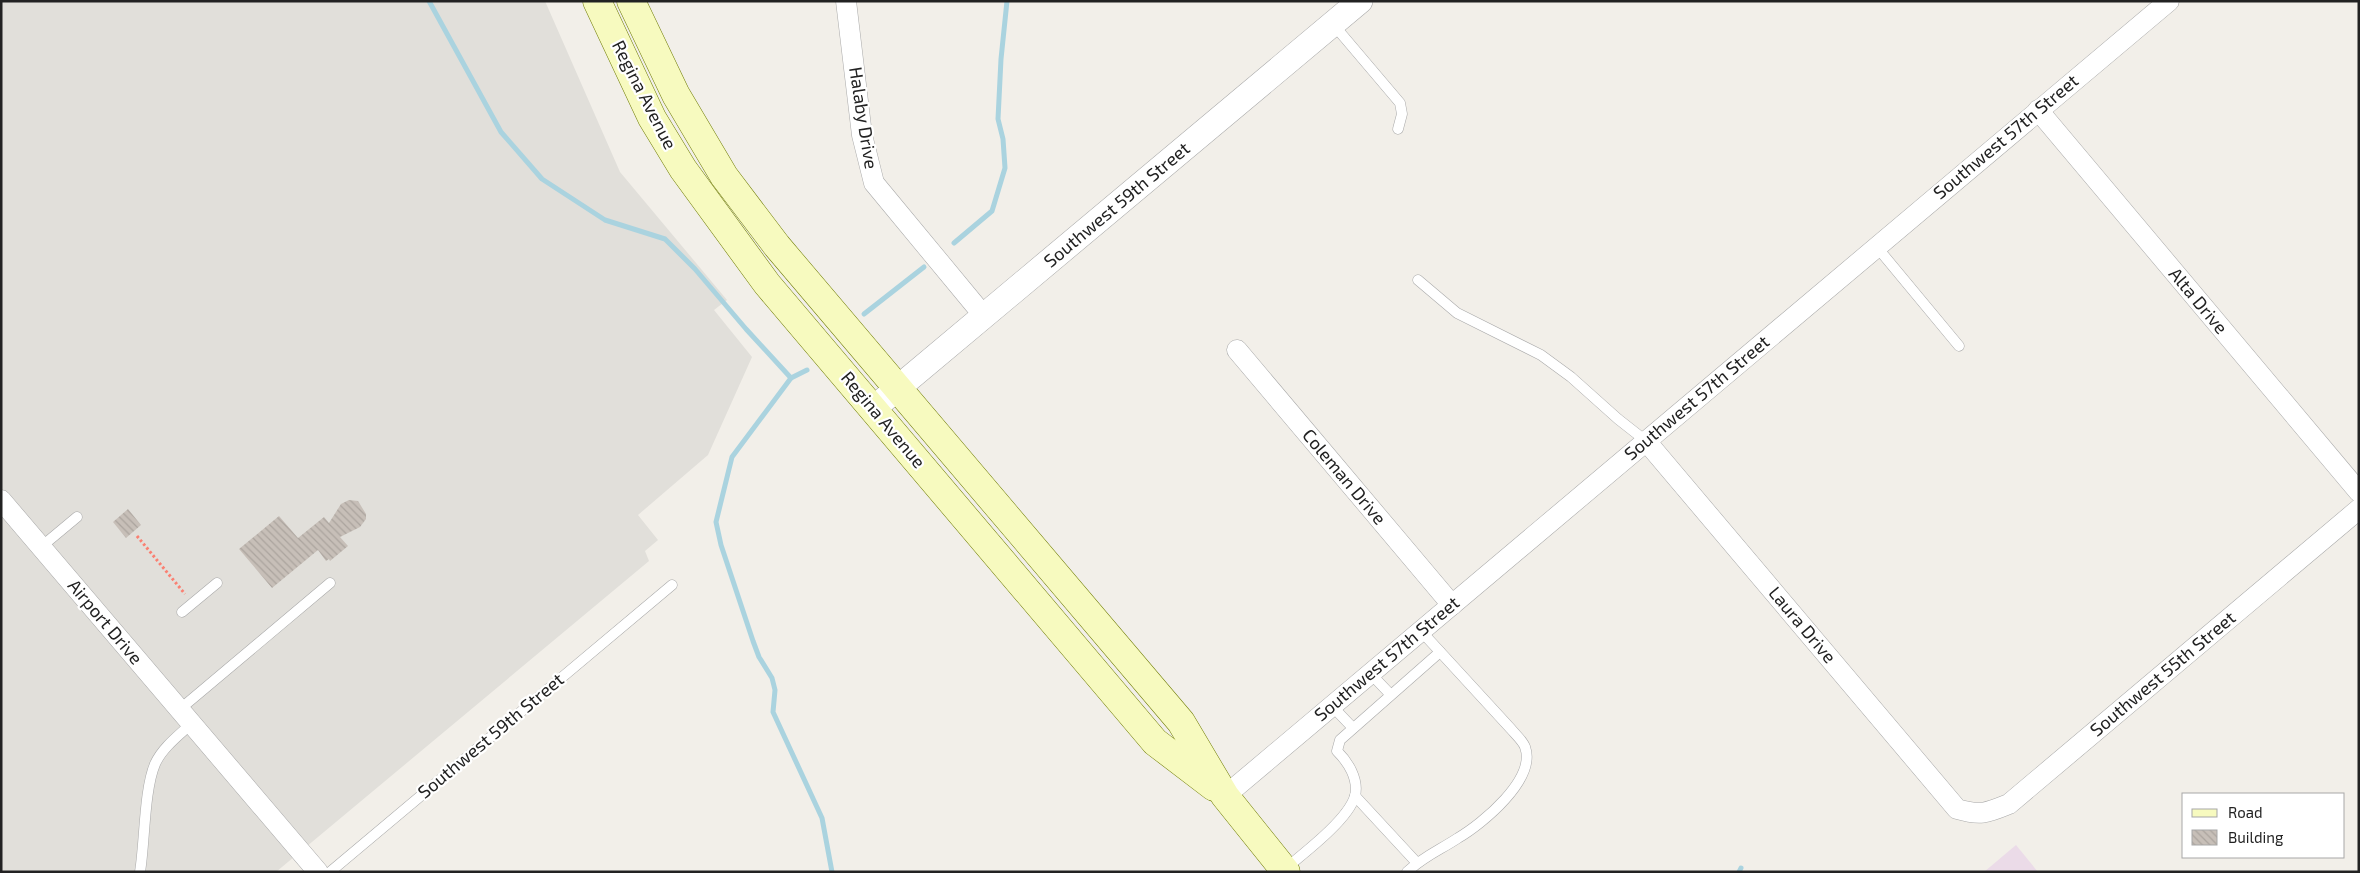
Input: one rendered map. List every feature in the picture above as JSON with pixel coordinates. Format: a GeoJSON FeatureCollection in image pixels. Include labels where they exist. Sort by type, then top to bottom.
{"type":"FeatureCollection","features":[{"type":"Feature","properties":{"kind":"main road","name":"Regina Avenue"},"geometry":{"type":"LineString","coordinates":[[597,1],[652,118],[683,169],[767,284],[874,408],[1154,742],[1225,796]]}},
{"type":"Feature","properties":{"kind":"main road","name":"Regina Avenue"},"geometry":{"type":"LineString","coordinates":[[631,1],[676,95],[724,176],[777,246],[1181,722],[1225,796],[1285,871]]}},
{"type":"Feature","properties":{"kind":"street","name":"Halaby Drive"},"geometry":{"type":"LineString","coordinates":[[846,1],[862,135],[874,183],[984,316]]}},
{"type":"Feature","properties":{"kind":"street","name":"Southwest 59th Street"},"geometry":{"type":"LineString","coordinates":[[874,408],[1360,1]]}},
{"type":"Feature","properties":{"kind":"street","name":"Southwest 57th Street"},"geometry":{"type":"LineString","coordinates":[[1225,796],[2168,1]]}},
{"type":"Feature","properties":{"kind":"street","name":"Alta Drive"},"geometry":{"type":"LineString","coordinates":[[2038,110],[2359,492]]}},
{"type":"Feature","properties":{"kind":"street","name":"Coleman Drive"},"geometry":{"type":"LineString","coordinates":[[1237,350],[1452,605]]}},
{"type":"Feature","properties":{"kind":"street","name":"Laura Drive"},"geometry":{"type":"LineString","coordinates":[[1646,441],[1957,809]]}},
{"type":"Feature","properties":{"kind":"street","name":"Airport Drive"},"geometry":{"type":"LineString","coordinates":[[1,500],[318,872]]}},
{"type":"Feature","properties":{"kind":"street","name":"Southwest 55th Street"},"geometry":{"type":"LineString","coordinates":[[1957,809],[1974,814],[1989,812],[2010,804],[2359,509]]}},
{"type":"Feature","properties":{"kind":"lane"},"geometry":{"type":"LineString","coordinates":[[1333,24],[1400,103],[1402,114],[1398,129]]}},
{"type":"Feature","properties":{"kind":"lane"},"geometry":{"type":"LineString","coordinates":[[1876,246],[1959,346]]}},
{"type":"Feature","properties":{"kind":"lane"},"geometry":{"type":"LineString","coordinates":[[1418,280],[1458,313],[1541,355],[1571,377],[1646,441]]}},
{"type":"Feature","properties":{"kind":"lane"},"geometry":{"type":"LineString","coordinates":[[41,547],[77,517]]}},
{"type":"Feature","properties":{"kind":"lane"},"geometry":{"type":"LineString","coordinates":[[182,612],[217,583]]}},
{"type":"Feature","properties":{"kind":"lane"},"geometry":{"type":"LineString","coordinates":[[140,872],[150,779],[155,763],[185,717],[330,583]]}},
{"type":"Feature","properties":{"kind":"lane","name":"Southwest 59th Street"},"geometry":{"type":"LineString","coordinates":[[330,872],[672,585]]}},
{"type":"Feature","properties":{"kind":"lane"},"geometry":{"type":"LineString","coordinates":[[1407,872],[1443,845],[1458,838],[1497,807],[1525,772],[1528,758],[1525,746],[1511,729],[1421,631]]}},
{"type":"Feature","properties":{"kind":"lane"},"geometry":{"type":"LineString","coordinates":[[1417,864],[1355,796],[1354,780],[1349,764],[1337,750],[1340,740],[1390,694],[1440,652]]}},
{"type":"Feature","properties":{"kind":"lane"},"geometry":{"type":"LineString","coordinates":[[1370,673],[1390,694]]}},
{"type":"Feature","properties":{"kind":"lane"},"geometry":{"type":"LineString","coordinates":[[1332,706],[1353,728]]}},
{"type":"Feature","properties":{"kind":"lane"},"geometry":{"type":"LineString","coordinates":[[1285,871],[1332,828],[1355,796]]}},
{"type":"Feature","properties":{"kind":"path"},"geometry":{"type":"LineString","coordinates":[[136,536],[185,594]]}},
{"type":"Feature","properties":{"kind":"shaded area"},"geometry":{"type":"Polygon","coordinates":[[[1,1],[545,1],[620,172],[727,300],[714,310],[752,357],[708,455],[638,515],[658,540],[645,551],[649,561],[276,872],[1,872],[1,1]]]}},
{"type":"Feature","properties":{"kind":"shaded area"},"geometry":{"type":"Polygon","coordinates":[[[2016,845],[2038,872],[1984,872],[2016,845]]]}},
{"type":"Feature","properties":{"kind":"building"},"geometry":{"type":"Polygon","coordinates":[[[349,500],[358,501],[366,514],[366,519],[360,527],[340,537],[348,546],[330,561],[329,559],[326,561],[318,550],[272,588],[239,549],[279,516],[298,538],[324,517],[329,523],[341,504],[349,500]]]}},
{"type":"Feature","properties":{"kind":"building"},"geometry":{"type":"Polygon","coordinates":[[[128,509],[141,525],[126,538],[113,522],[128,509]]]}},
{"type":"Feature","properties":{"kind":"waterway"},"geometry":{"type":"LineString","coordinates":[[429,1],[501,132],[542,179],[605,220],[665,239],[695,269],[791,378],[732,457],[716,522],[721,545],[753,641],[759,657],[772,678],[775,690],[773,712],[822,818],[832,872]]}},
{"type":"Feature","properties":{"kind":"waterway"},"geometry":{"type":"LineString","coordinates":[[954,243],[992,211],[1005,168],[1003,139],[998,119],[1001,59],[1007,1]]}},
{"type":"Feature","properties":{"kind":"waterway"},"geometry":{"type":"LineString","coordinates":[[864,314],[924,267]]}},
{"type":"Feature","properties":{"kind":"waterway"},"geometry":{"type":"LineString","coordinates":[[791,378],[807,370]]}},
{"type":"Feature","properties":{"kind":"waterway"},"geometry":{"type":"LineString","coordinates":[[1739,872],[1741,868]]}}]}
